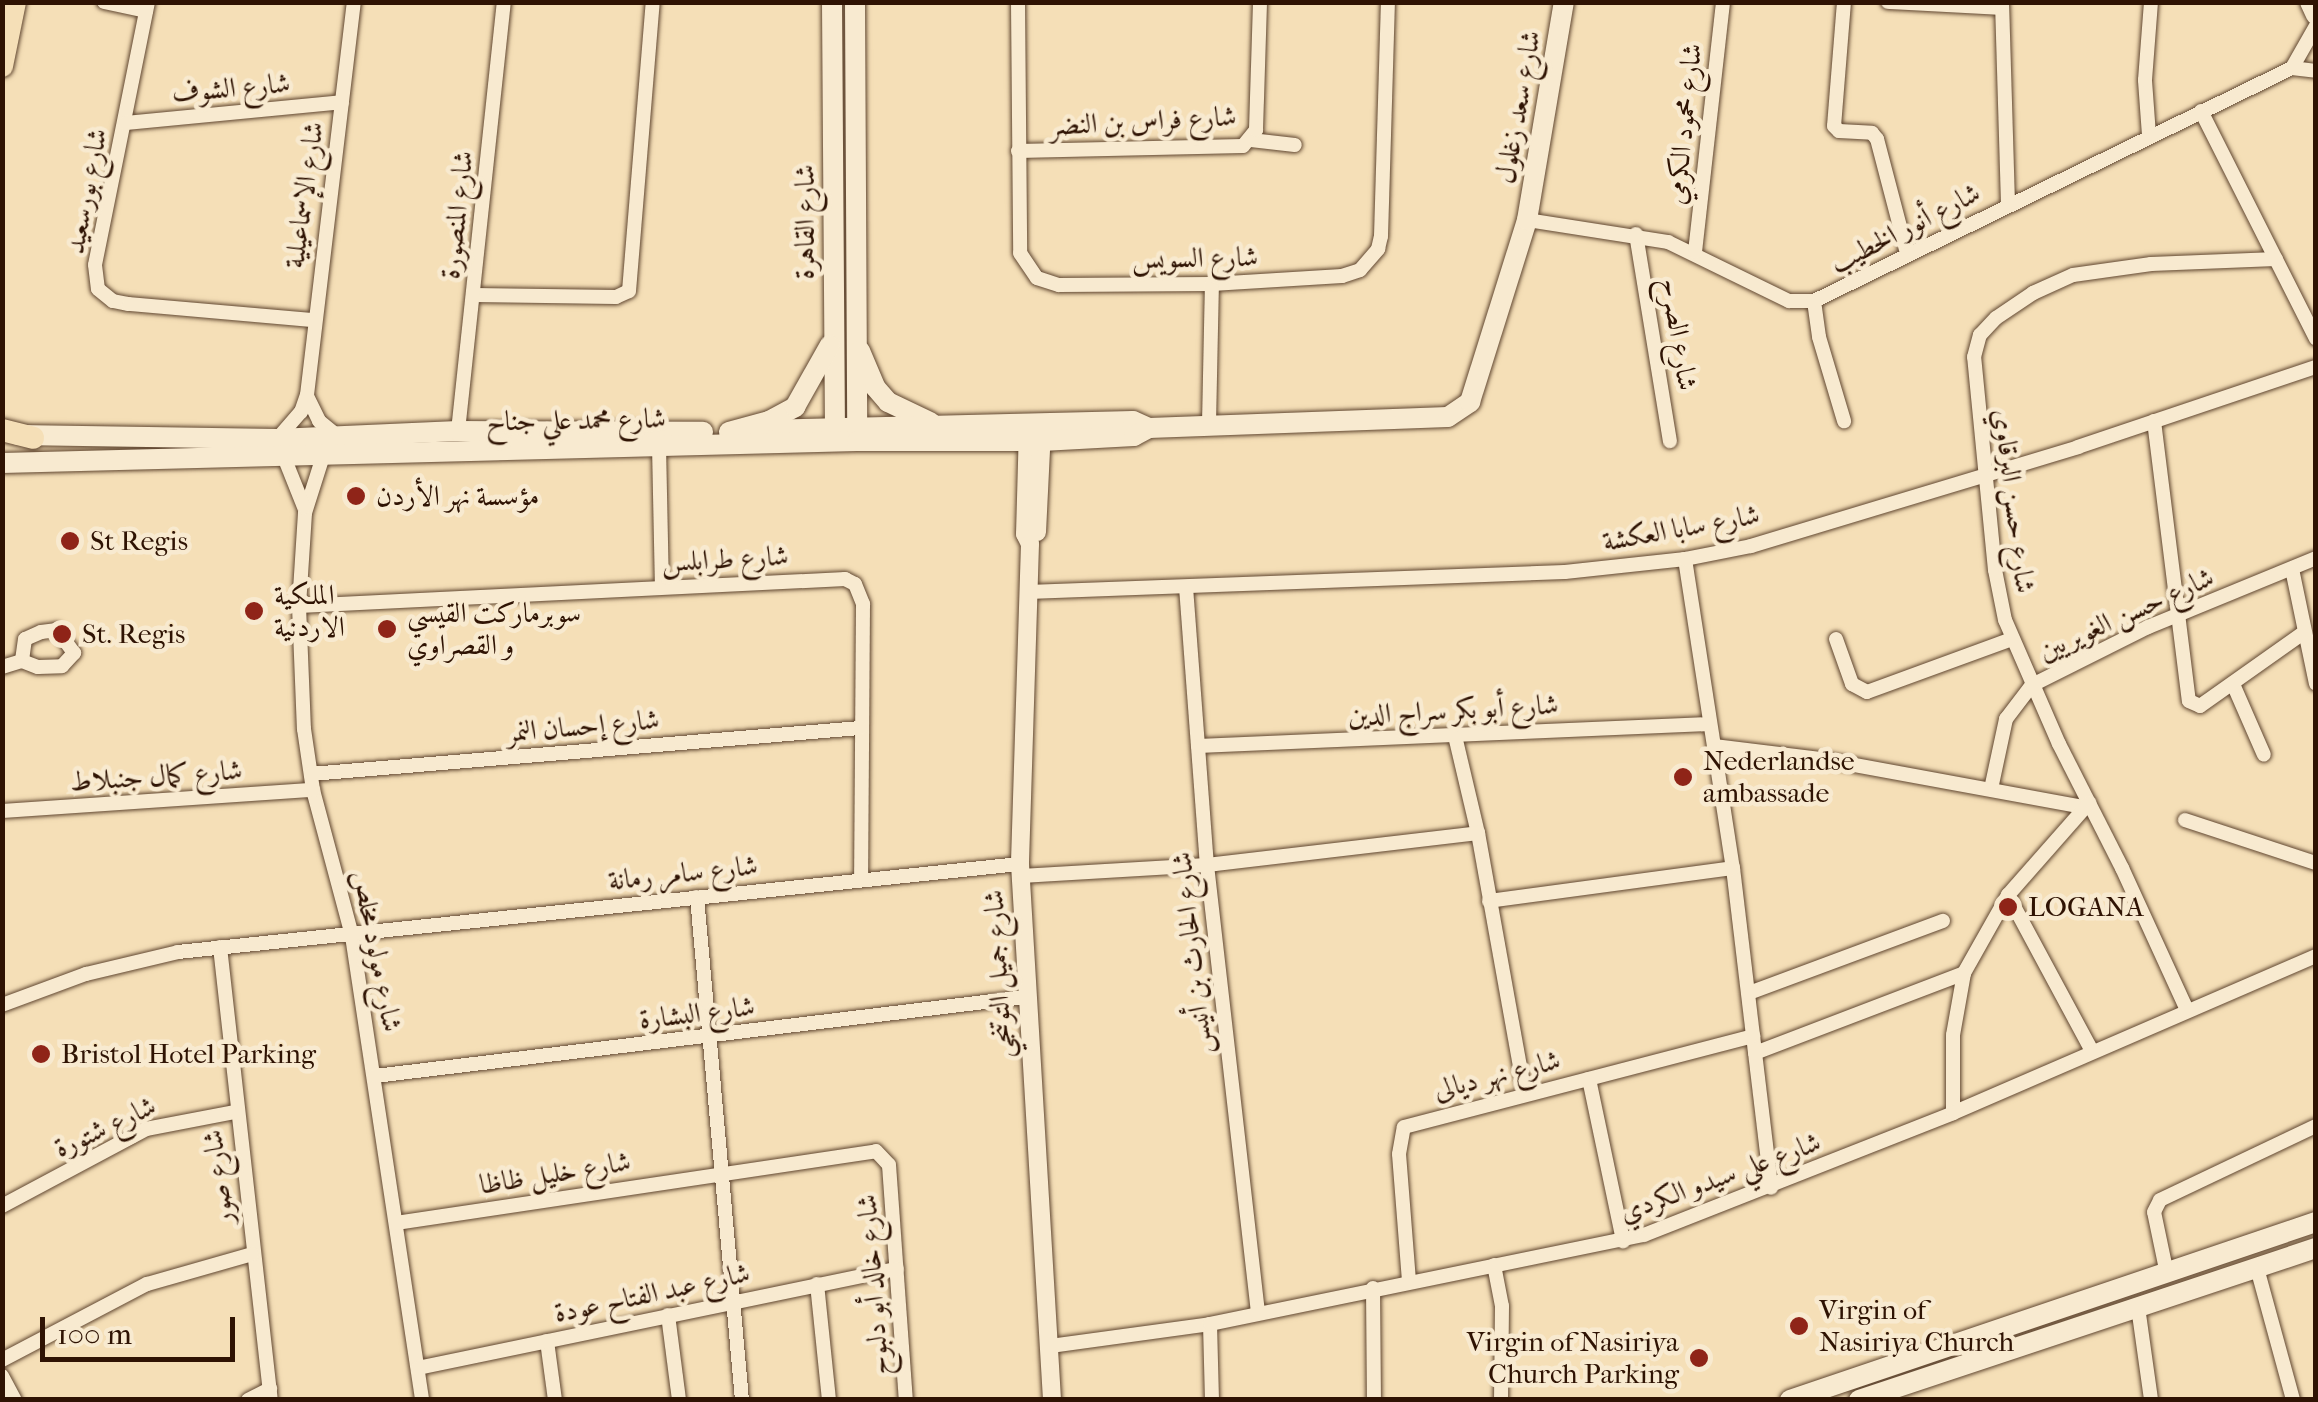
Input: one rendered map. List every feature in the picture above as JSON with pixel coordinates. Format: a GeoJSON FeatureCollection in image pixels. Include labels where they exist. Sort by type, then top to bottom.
{"type":"FeatureCollection","features":[{"type":"Feature","properties":{"kind":"main road"},"geometry":{"type":"LineString","coordinates":[[2,66],[15,2]]}},
{"type":"Feature","properties":{"kind":"main road","name":"شارع القاهرة"},"geometry":{"type":"LineString","coordinates":[[832,2],[835,435]]}},
{"type":"Feature","properties":{"kind":"main road","name":"شارع القاهرة"},"geometry":{"type":"LineString","coordinates":[[855,2],[857,434]]}},
{"type":"Feature","properties":{"kind":"main road","name":"شارع سعد زغلول"},"geometry":{"type":"LineString","coordinates":[[1527,220],[1564,2]]}},
{"type":"Feature","properties":{"kind":"main road"},"geometry":{"type":"LineString","coordinates":[[2310,2],[2316,15]]}},
{"type":"Feature","properties":{"kind":"main road","name":"شارع محمد علي جناح"},"geometry":{"type":"LineString","coordinates":[[33,438],[324,453],[659,446],[857,434],[1035,433],[1132,421],[1149,428],[1448,417],[1463,409],[1473,393],[1527,220]]}},
{"type":"Feature","properties":{"kind":"main road"},"geometry":{"type":"LineString","coordinates":[[855,340],[875,387],[888,402],[942,426]]}},
{"type":"Feature","properties":{"kind":"main road"},"geometry":{"type":"LineString","coordinates":[[729,432],[769,421],[795,407],[832,341]]}},
{"type":"Feature","properties":{"kind":"main road","name":"شارع محمد علي جناح"},"geometry":{"type":"LineString","coordinates":[[857,434],[942,426],[1035,433]]}},
{"type":"Feature","properties":{"kind":"main road"},"geometry":{"type":"LineString","coordinates":[[2,431],[33,438]]}},
{"type":"Feature","properties":{"kind":"main road","name":"شارع محمد علي جناح"},"geometry":{"type":"LineString","coordinates":[[2,463],[280,448],[339,437],[458,431],[835,435]]}},
{"type":"Feature","properties":{"kind":"main road"},"geometry":{"type":"LineString","coordinates":[[1790,1400],[2316,1222]]}},
{"type":"Feature","properties":{"kind":"main road"},"geometry":{"type":"LineString","coordinates":[[2242,1248],[2253,1269]]}},
{"type":"Feature","properties":{"kind":"main road"},"geometry":{"type":"LineString","coordinates":[[1859,1400],[2316,1248]]}},
{"type":"Feature","properties":{"kind":"street"},"geometry":{"type":"LineString","coordinates":[[104,2],[147,7]]}},
{"type":"Feature","properties":{"kind":"street","name":"شارع الإسماعيلية"},"geometry":{"type":"LineString","coordinates":[[280,448],[307,395],[354,2]]}},
{"type":"Feature","properties":{"kind":"street","name":"شارع المنصورة"},"geometry":{"type":"LineString","coordinates":[[458,431],[504,2]]}},
{"type":"Feature","properties":{"kind":"street"},"geometry":{"type":"LineString","coordinates":[[474,295],[616,297],[629,292],[653,2]]}},
{"type":"Feature","properties":{"kind":"street","name":"شارع السويس"},"geometry":{"type":"LineString","coordinates":[[1018,2],[1020,253],[1037,278],[1059,284],[1212,284],[1342,276],[1360,270],[1372,258],[1382,217],[1388,2]]}},
{"type":"Feature","properties":{"kind":"street","name":"شارع فراس بن النضر"},"geometry":{"type":"LineString","coordinates":[[1018,151],[1243,146],[1251,140],[1258,114],[1260,2]]}},
{"type":"Feature","properties":{"kind":"street","name":"شارع محمود الكرمي"},"geometry":{"type":"LineString","coordinates":[[1695,252],[1723,2]]}},
{"type":"Feature","properties":{"kind":"street"},"geometry":{"type":"LineString","coordinates":[[1844,2],[1834,126],[1839,131],[1872,133],[1877,139],[1908,253]]}},
{"type":"Feature","properties":{"kind":"street"},"geometry":{"type":"LineString","coordinates":[[1888,2],[2002,5],[2008,205]]}},
{"type":"Feature","properties":{"kind":"street"},"geometry":{"type":"LineString","coordinates":[[2149,135],[2145,80],[2152,2]]}},
{"type":"Feature","properties":{"kind":"street","name":"شارع بورسعيد"},"geometry":{"type":"LineString","coordinates":[[147,7],[96,265],[95,278],[104,297],[130,304],[313,320]]}},
{"type":"Feature","properties":{"kind":"street"},"geometry":{"type":"LineString","coordinates":[[2316,26],[2292,68],[2316,71]]}},
{"type":"Feature","properties":{"kind":"street","name":"شارع أنور الخطيب"},"geometry":{"type":"LineString","coordinates":[[1527,220],[1636,234],[1695,252],[1789,301],[1814,301],[2292,68]]}},
{"type":"Feature","properties":{"kind":"street","name":"شارع الشوف"},"geometry":{"type":"LineString","coordinates":[[124,123],[342,102]]}},
{"type":"Feature","properties":{"kind":"street"},"geometry":{"type":"LineString","coordinates":[[2201,111],[2316,339]]}},
{"type":"Feature","properties":{"kind":"street"},"geometry":{"type":"LineString","coordinates":[[1251,140],[1295,145]]}},
{"type":"Feature","properties":{"kind":"street","name":"شارع الصرح"},"geometry":{"type":"LineString","coordinates":[[1636,234],[1670,440]]}},
{"type":"Feature","properties":{"kind":"street","name":"شارع حسن البرقاوي"},"geometry":{"type":"LineString","coordinates":[[2186,1010],[2086,804],[2012,639],[1994,570],[1976,343],[2008,309],[2050,284],[2088,271],[2276,258]]}},
{"type":"Feature","properties":{"kind":"street"},"geometry":{"type":"LineString","coordinates":[[1208,424],[1212,284]]}},
{"type":"Feature","properties":{"kind":"street"},"geometry":{"type":"LineString","coordinates":[[1814,301],[1818,337],[1844,421]]}},
{"type":"Feature","properties":{"kind":"street","name":"شارع سابا العكشة"},"geometry":{"type":"LineString","coordinates":[[1028,592],[1565,572],[1685,559],[1751,546],[2316,367]]}},
{"type":"Feature","properties":{"kind":"street"},"geometry":{"type":"LineString","coordinates":[[307,395],[319,421],[339,437]]}},
{"type":"Feature","properties":{"kind":"street"},"geometry":{"type":"LineString","coordinates":[[2154,421],[2188,701],[2200,706],[2304,633]]}},
{"type":"Feature","properties":{"kind":"street","name":"شارع جميل التوتنجي"},"geometry":{"type":"LineString","coordinates":[[1035,433],[1025,534],[1030,544],[1020,870],[1052,1400]]}},
{"type":"Feature","properties":{"kind":"street"},"geometry":{"type":"LineString","coordinates":[[659,446],[662,587]]}},
{"type":"Feature","properties":{"kind":"street","name":"شارع مولود مخلص"},"geometry":{"type":"LineString","coordinates":[[280,448],[305,513]]}},
{"type":"Feature","properties":{"kind":"street","name":"شارع مولود مخلص"},"geometry":{"type":"LineString","coordinates":[[324,453],[305,513],[300,606],[312,782],[352,936],[422,1400]]}},
{"type":"Feature","properties":{"kind":"street","name":"شارع حسن الغويريين"},"geometry":{"type":"LineString","coordinates":[[1991,789],[2006,720],[2032,685],[2177,616],[2316,558]]}},
{"type":"Feature","properties":{"kind":"street"},"geometry":{"type":"LineString","coordinates":[[1685,559],[1733,868],[1771,1188]]}},
{"type":"Feature","properties":{"kind":"street"},"geometry":{"type":"LineString","coordinates":[[2292,569],[2316,684]]}},
{"type":"Feature","properties":{"kind":"street","name":"شارع طرابلس"},"geometry":{"type":"LineString","coordinates":[[300,606],[845,579],[855,584],[863,604],[862,878]]}},
{"type":"Feature","properties":{"kind":"street","name":"شارع الحارث بن أنيس"},"geometry":{"type":"LineString","coordinates":[[1186,587],[1207,865],[1258,1313]]}},
{"type":"Feature","properties":{"kind":"street"},"geometry":{"type":"LineString","coordinates":[[1836,638],[1852,684],[1867,692],[2012,639]]}},
{"type":"Feature","properties":{"kind":"street"},"geometry":{"type":"LineString","coordinates":[[2,668],[22,661]]}},
{"type":"Feature","properties":{"kind":"street"},"geometry":{"type":"LineString","coordinates":[[2233,684],[2264,756]]}},
{"type":"Feature","properties":{"kind":"street","name":"شارع أبو بكر سراج الدين"},"geometry":{"type":"LineString","coordinates":[[1198,746],[1710,724]]}},
{"type":"Feature","properties":{"kind":"street","name":"شارع إحسان النمر"},"geometry":{"type":"LineString","coordinates":[[312,782],[860,728]]}},
{"type":"Feature","properties":{"kind":"street"},"geometry":{"type":"LineString","coordinates":[[1455,736],[1478,833],[1525,1094]]}},
{"type":"Feature","properties":{"kind":"street"},"geometry":{"type":"LineString","coordinates":[[1714,746],[1822,759],[2086,804]]}},
{"type":"Feature","properties":{"kind":"street","name":"شارع كمال جنبلاط"},"geometry":{"type":"LineString","coordinates":[[2,812],[312,782]]}},
{"type":"Feature","properties":{"kind":"street"},"geometry":{"type":"LineString","coordinates":[[1952,1113],[1952,1034],[1964,974],[2008,895],[2086,804]]}},
{"type":"Feature","properties":{"kind":"street"},"geometry":{"type":"LineString","coordinates":[[2185,820],[2316,863]]}},
{"type":"Feature","properties":{"kind":"street","name":"شارع سامر رمانة"},"geometry":{"type":"LineString","coordinates":[[2,1005],[132,960],[220,947],[352,936],[862,878],[1207,865],[1478,833]]}},
{"type":"Feature","properties":{"kind":"street"},"geometry":{"type":"LineString","coordinates":[[1490,901],[1733,868]]}},
{"type":"Feature","properties":{"kind":"street"},"geometry":{"type":"LineString","coordinates":[[2008,895],[2092,1052]]}},
{"type":"Feature","properties":{"kind":"street"},"geometry":{"type":"LineString","coordinates":[[697,897],[742,1400]]}},
{"type":"Feature","properties":{"kind":"street"},"geometry":{"type":"LineString","coordinates":[[1749,994],[1943,921]]}},
{"type":"Feature","properties":{"kind":"street","name":"شارع صور"},"geometry":{"type":"LineString","coordinates":[[220,947],[235,1112],[271,1394]]}},
{"type":"Feature","properties":{"kind":"street","name":"شارع علي سيدو الكردي"},"geometry":{"type":"LineString","coordinates":[[1050,1346],[1210,1324],[1373,1288],[1623,1241],[1771,1188],[2316,956]]}},
{"type":"Feature","properties":{"kind":"street"},"geometry":{"type":"LineString","coordinates":[[1755,1054],[1964,974]]}},
{"type":"Feature","properties":{"kind":"street","name":"شارع البشارة"},"geometry":{"type":"LineString","coordinates":[[375,1076],[1026,998]]}},
{"type":"Feature","properties":{"kind":"street","name":"شارع نهر ديالى"},"geometry":{"type":"LineString","coordinates":[[1409,1281],[1399,1154],[1404,1128],[1753,1036]]}},
{"type":"Feature","properties":{"kind":"street"},"geometry":{"type":"LineString","coordinates":[[1589,1078],[1623,1241]]}},
{"type":"Feature","properties":{"kind":"street","name":"شارع شتورة"},"geometry":{"type":"LineString","coordinates":[[2,1206],[146,1129],[235,1112]]}},
{"type":"Feature","properties":{"kind":"street"},"geometry":{"type":"LineString","coordinates":[[2167,1274],[2154,1212],[2160,1200],[2307,1126],[2316,1126]]}},
{"type":"Feature","properties":{"kind":"street","name":"شارع خالد أبو دلبوح"},"geometry":{"type":"LineString","coordinates":[[720,1174],[871,1150],[882,1154],[889,1165],[906,1400]]}},
{"type":"Feature","properties":{"kind":"street","name":"شارع خليل ظاظا"},"geometry":{"type":"LineString","coordinates":[[396,1222],[720,1174]]}},
{"type":"Feature","properties":{"kind":"street"},"geometry":{"type":"LineString","coordinates":[[2,1360],[147,1284],[252,1254]]}},
{"type":"Feature","properties":{"kind":"street"},"geometry":{"type":"LineString","coordinates":[[1494,1265],[1502,1306],[1501,1400]]}},
{"type":"Feature","properties":{"kind":"street","name":"شارع عبد الفتاح عودة"},"geometry":{"type":"LineString","coordinates":[[418,1368],[896,1269]]}},
{"type":"Feature","properties":{"kind":"street"},"geometry":{"type":"LineString","coordinates":[[2253,1269],[2293,1400]]}},
{"type":"Feature","properties":{"kind":"street"},"geometry":{"type":"LineString","coordinates":[[817,1284],[829,1400]]}},
{"type":"Feature","properties":{"kind":"street"},"geometry":{"type":"LineString","coordinates":[[1373,1288],[1374,1400]]}},
{"type":"Feature","properties":{"kind":"street"},"geometry":{"type":"LineString","coordinates":[[2138,1307],[2151,1400]]}},
{"type":"Feature","properties":{"kind":"street"},"geometry":{"type":"LineString","coordinates":[[668,1314],[678,1400]]}},
{"type":"Feature","properties":{"kind":"street"},"geometry":{"type":"LineString","coordinates":[[1210,1324],[1212,1400]]}},
{"type":"Feature","properties":{"kind":"street"},"geometry":{"type":"LineString","coordinates":[[547,1341],[555,1400]]}},
{"type":"Feature","properties":{"kind":"street"},"geometry":{"type":"LineString","coordinates":[[2,1376],[15,1400]]}},
{"type":"Feature","properties":{"kind":"street"},"geometry":{"type":"LineString","coordinates":[[248,1400],[271,1394]]}},
{"type":"Feature","properties":{"kind":"place","name":"مؤسسة نهر الأردن"},"geometry":{"type":"Point","coordinates":[356,496]}},
{"type":"Feature","properties":{"kind":"place","name":"St Regis"},"geometry":{"type":"Point","coordinates":[70,541]}},
{"type":"Feature","properties":{"kind":"place","name":"الملكية الاردنية"},"geometry":{"type":"Point","coordinates":[254,611]}},
{"type":"Feature","properties":{"kind":"place","name":"سوبرماركت القيسي و القصراوي"},"geometry":{"type":"Point","coordinates":[387,629]}},
{"type":"Feature","properties":{"kind":"place","name":"St. Regis"},"geometry":{"type":"Point","coordinates":[62,634]}},
{"type":"Feature","properties":{"kind":"place","name":"Nederlandse ambassade"},"geometry":{"type":"Point","coordinates":[1683,777]}},
{"type":"Feature","properties":{"kind":"place","name":"LOGANA"},"geometry":{"type":"Point","coordinates":[2008,907]}},
{"type":"Feature","properties":{"kind":"place","name":"Bristol Hotel Parking"},"geometry":{"type":"Point","coordinates":[41,1054]}},
{"type":"Feature","properties":{"kind":"place","name":"Virgin of Nasiriya Church"},"geometry":{"type":"Point","coordinates":[1799,1326]}},
{"type":"Feature","properties":{"kind":"place","name":"Virgin of Nasiriya Church Parking"},"geometry":{"type":"Point","coordinates":[1699,1358]}}]}
